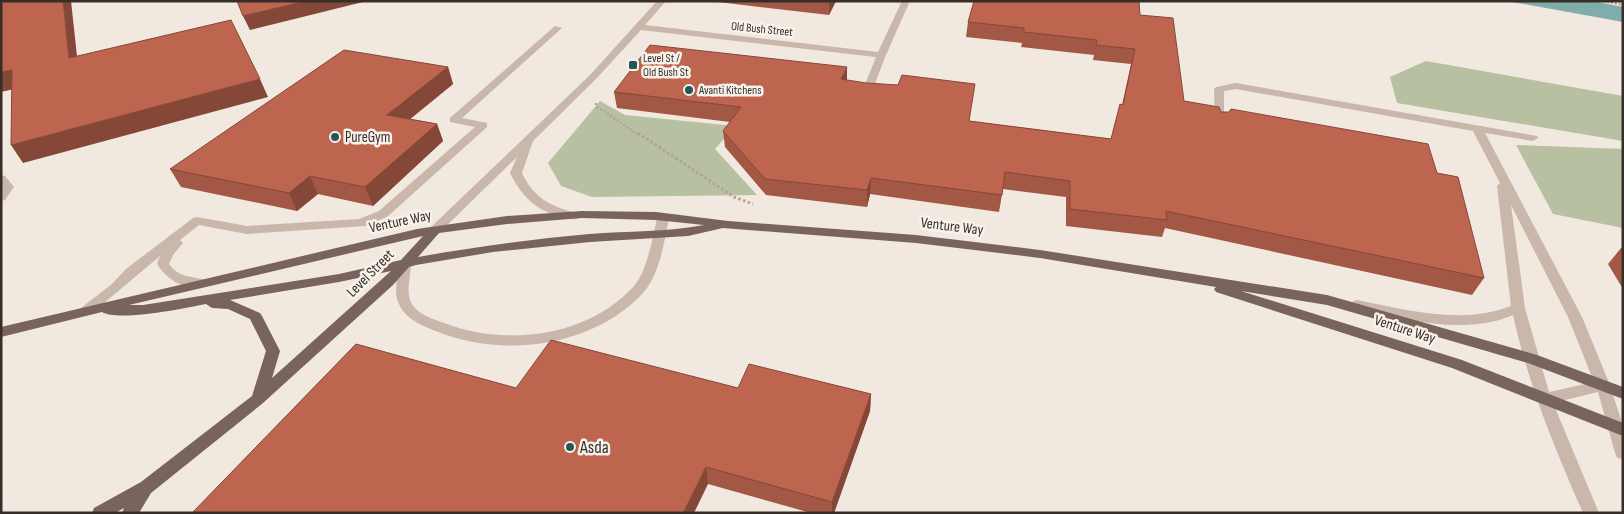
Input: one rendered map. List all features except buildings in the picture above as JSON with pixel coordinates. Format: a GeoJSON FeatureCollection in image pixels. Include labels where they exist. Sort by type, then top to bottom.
{"type":"FeatureCollection","features":[{"type":"Feature","properties":{"kind":"main road","name":"Venture Way"},"geometry":{"type":"LineString","coordinates":[[1,332],[201,283],[435,230],[574,216],[663,218],[703,220],[728,225],[916,238],[1171,274],[1327,300],[1532,359],[1623,393]]}},
{"type":"Feature","properties":{"kind":"main road","name":"Venture Way"},"geometry":{"type":"LineString","coordinates":[[86,311],[143,310],[339,278],[493,248],[659,234],[728,225]]}},
{"type":"Feature","properties":{"kind":"main road","name":"Level Street"},"geometry":{"type":"LineString","coordinates":[[100,513],[147,487],[258,399],[388,282],[435,230]]}},
{"type":"Feature","properties":{"kind":"main road","name":"Venture Way"},"geometry":{"type":"LineString","coordinates":[[1171,274],[1456,364],[1619,429]]}},
{"type":"Feature","properties":{"kind":"main road"},"geometry":{"type":"LineString","coordinates":[[199,301],[230,305],[255,316],[273,351],[258,399]]}},
{"type":"Feature","properties":{"kind":"main road","name":"Level Street"},"geometry":{"type":"LineString","coordinates":[[130,513],[147,487]]}},
{"type":"Feature","properties":{"kind":"street","name":"Level Street"},"geometry":{"type":"LineString","coordinates":[[435,230],[593,77],[662,1]]}},
{"type":"Feature","properties":{"kind":"street"},"geometry":{"type":"LineString","coordinates":[[866,94],[881,54],[905,3]]}},
{"type":"Feature","properties":{"kind":"street","name":"Old Bush Street"},"geometry":{"type":"LineString","coordinates":[[640,27],[881,54]]}},
{"type":"Feature","properties":{"kind":"street"},"geometry":{"type":"LineString","coordinates":[[86,311],[117,287],[131,272],[197,221],[247,230],[361,223],[383,214],[483,125],[454,120],[558,28]]}},
{"type":"Feature","properties":{"kind":"street"},"geometry":{"type":"LineString","coordinates":[[1219,124],[1219,90],[1236,86],[1533,138]]}},
{"type":"Feature","properties":{"kind":"street"},"geometry":{"type":"LineString","coordinates":[[1477,128],[1575,317],[1603,384],[1619,429],[1623,453]]}},
{"type":"Feature","properties":{"kind":"street"},"geometry":{"type":"LineString","coordinates":[[530,137],[516,173],[524,191],[554,212],[574,216]]}},
{"type":"Feature","properties":{"kind":"street"},"geometry":{"type":"LineString","coordinates":[[1502,177],[1518,308],[1532,359],[1567,459],[1590,513]]}},
{"type":"Feature","properties":{"kind":"street"},"geometry":{"type":"LineString","coordinates":[[1,178],[8,187],[1,198]]}},
{"type":"Feature","properties":{"kind":"street"},"geometry":{"type":"LineString","coordinates":[[405,264],[404,301],[411,313],[449,332],[498,341],[531,341],[576,330],[616,310],[640,288],[663,218]]}},
{"type":"Feature","properties":{"kind":"street"},"geometry":{"type":"LineString","coordinates":[[197,221],[167,253],[163,264],[168,274],[179,281],[201,283]]}},
{"type":"Feature","properties":{"kind":"street"},"geometry":{"type":"LineString","coordinates":[[1327,300],[1446,320],[1505,315],[1518,308]]}},
{"type":"Feature","properties":{"kind":"street"},"geometry":{"type":"LineString","coordinates":[[1546,399],[1603,384]]}},
{"type":"Feature","properties":{"kind":"path"},"geometry":{"type":"LineString","coordinates":[[1603,1],[1623,5]]}},
{"type":"Feature","properties":{"kind":"path"},"geometry":{"type":"LineString","coordinates":[[595,97],[596,106],[734,196],[760,207]]}},
{"type":"Feature","properties":{"kind":"green space"},"geometry":{"type":"Polygon","coordinates":[[[1426,61],[1623,96],[1623,141],[1397,103],[1390,77],[1426,61]]]}},
{"type":"Feature","properties":{"kind":"green space"},"geometry":{"type":"Polygon","coordinates":[[[600,101],[625,115],[735,126],[715,149],[757,195],[592,197],[561,186],[548,163],[600,101]]]}},
{"type":"Feature","properties":{"kind":"green space"},"geometry":{"type":"Polygon","coordinates":[[[1516,145],[1623,149],[1623,228],[1553,214],[1516,145]]]}},
{"type":"Feature","properties":{"kind":"water"},"geometry":{"type":"Polygon","coordinates":[[[1507,1],[1592,1],[1623,7],[1623,22],[1507,1]]]}},
{"type":"Feature","properties":{"kind":"place","name":"Level St / Old Bush St"},"geometry":{"type":"Point","coordinates":[633,65]}},
{"type":"Feature","properties":{"kind":"place","name":"Avanti Kitchens"},"geometry":{"type":"Point","coordinates":[689,90]}},
{"type":"Feature","properties":{"kind":"place","name":"PureGym"},"geometry":{"type":"Point","coordinates":[335,137]}},
{"type":"Feature","properties":{"kind":"place","name":"Asda"},"geometry":{"type":"Point","coordinates":[570,447]}}]}
